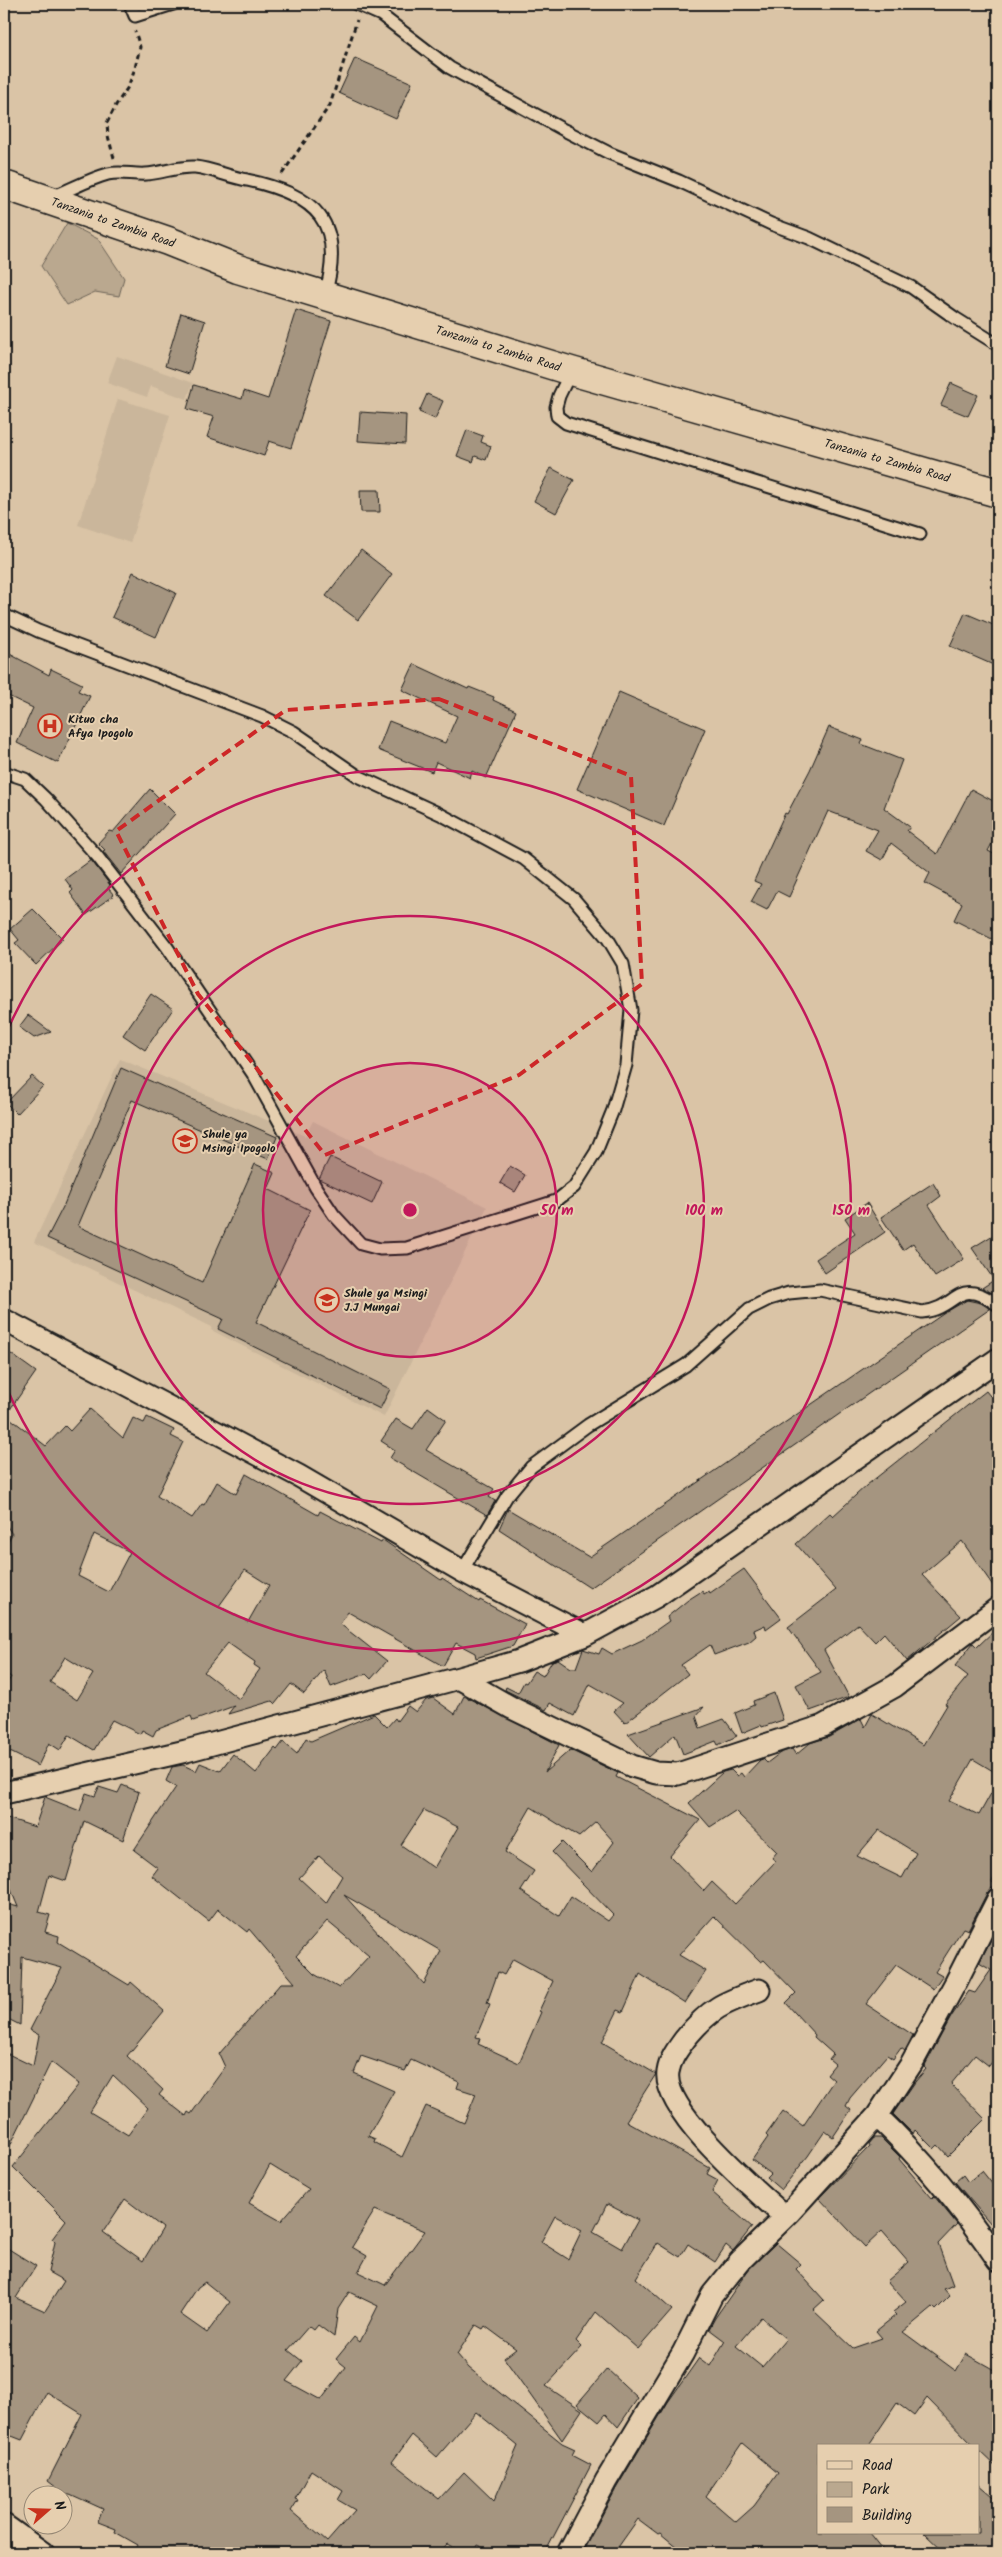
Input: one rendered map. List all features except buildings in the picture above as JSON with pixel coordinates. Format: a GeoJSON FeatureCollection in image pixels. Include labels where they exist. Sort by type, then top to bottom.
{"type":"FeatureCollection","features":[{"type":"Feature","properties":{"kind":"highway","name":"Tanzania to Zambia Road"},"geometry":{"type":"LineString","coordinates":[[4,185],[168,241],[238,269],[571,371],[998,493]]}},
{"type":"Feature","properties":{"kind":"street"},"geometry":{"type":"LineString","coordinates":[[4,1320],[299,1476],[462,1571],[585,1635]]}},
{"type":"Feature","properties":{"kind":"street"},"geometry":{"type":"LineString","coordinates":[[4,1793],[186,1751],[459,1678],[519,1661],[585,1635],[665,1591],[998,1359]]}},
{"type":"Feature","properties":{"kind":"street"},"geometry":{"type":"LineString","coordinates":[[459,1678],[536,1720],[632,1766],[656,1773],[678,1774],[823,1726],[896,1686],[998,1608]]}},
{"type":"Feature","properties":{"kind":"street"},"geometry":{"type":"LineString","coordinates":[[568,2553],[606,2481],[683,2352],[712,2295],[740,2261],[785,2217],[877,2116],[912,2062],[956,1982],[998,1898]]}},
{"type":"Feature","properties":{"kind":"street"},"geometry":{"type":"LineString","coordinates":[[760,1990],[724,2003],[712,2010],[690,2033],[673,2055],[667,2074],[669,2090],[681,2111],[722,2159],[785,2217]]}},
{"type":"Feature","properties":{"kind":"street"},"geometry":{"type":"LineString","coordinates":[[877,2116],[930,2170],[967,2214],[998,2260]]}},
{"type":"Feature","properties":{"kind":"street"},"geometry":{"type":"LineString","coordinates":[[4,2525],[18,2546],[43,2553]]}},
{"type":"Feature","properties":{"kind":"lane"},"geometry":{"type":"LineString","coordinates":[[130,4],[135,16],[173,4]]}},
{"type":"Feature","properties":{"kind":"lane"},"geometry":{"type":"LineString","coordinates":[[359,5],[395,24],[450,68],[609,154],[679,181],[771,224],[809,238],[911,287],[998,345]]}},
{"type":"Feature","properties":{"kind":"lane"},"geometry":{"type":"LineString","coordinates":[[46,200],[109,174],[145,174],[195,167],[271,186],[304,199],[320,215],[329,232],[332,247],[332,272],[326,295]]}},
{"type":"Feature","properties":{"kind":"lane"},"geometry":{"type":"LineString","coordinates":[[571,371],[556,406],[557,416],[566,423],[920,534]]}},
{"type":"Feature","properties":{"kind":"lane"},"geometry":{"type":"LineString","coordinates":[[4,615],[64,641],[262,716],[294,732],[358,776],[440,814],[524,859],[574,899],[608,939],[623,964],[631,1010],[626,1065],[612,1110],[596,1152],[574,1187],[556,1200],[407,1248],[380,1249],[361,1244],[334,1215],[316,1188],[253,1074],[167,947],[96,856],[46,799],[25,779],[4,772]]}},
{"type":"Feature","properties":{"kind":"lane"},"geometry":{"type":"LineString","coordinates":[[462,1571],[507,1496],[531,1467],[588,1425],[686,1365],[749,1310],[769,1299],[789,1293],[820,1290],[922,1312],[936,1308],[961,1294],[972,1291],[983,1294],[998,1304]]}},
{"type":"Feature","properties":{"kind":"path"},"geometry":{"type":"LineString","coordinates":[[104,4],[135,16],[135,34],[140,47],[128,87],[107,123],[108,136],[120,174]]}},
{"type":"Feature","properties":{"kind":"path"},"geometry":{"type":"LineString","coordinates":[[271,186],[293,161],[330,105],[359,5]]}},
{"type":"Feature","properties":{"kind":"highlighted area"},"geometry":{"type":"Polygon","coordinates":[[[439,699],[631,776],[642,984],[519,1075],[325,1155],[198,994],[116,831],[286,710],[439,699]]]}},
{"type":"Feature","properties":{"kind":"shaded area"},"geometry":{"type":"Polygon","coordinates":[[[117,356],[193,383],[187,399],[151,386],[147,397],[107,383],[117,356]]]}},
{"type":"Feature","properties":{"kind":"shaded area"},"geometry":{"type":"Polygon","coordinates":[[[118,399],[170,415],[130,543],[78,525],[118,399]]]}},
{"type":"Feature","properties":{"kind":"shaded area"},"geometry":{"type":"Polygon","coordinates":[[[120,1059],[305,1136],[313,1121],[487,1207],[384,1417],[211,1330],[212,1327],[34,1242],[120,1059]]]}},
{"type":"Feature","properties":{"kind":"green space"},"geometry":{"type":"Polygon","coordinates":[[[67,223],[98,239],[124,278],[119,296],[95,292],[67,305],[41,266],[67,223]]]}},
{"type":"Feature","properties":{"kind":"place","name":"Kituo cha Afya Ipogolo"},"geometry":{"type":"Point","coordinates":[50,726]}},
{"type":"Feature","properties":{"kind":"place","name":"Shule ya Msingi Ipogolo"},"geometry":{"type":"Point","coordinates":[185,1141]}},
{"type":"Feature","properties":{"kind":"place","name":"Shule ya Msingi J.J Mungai"},"geometry":{"type":"Point","coordinates":[327,1300]}}]}
